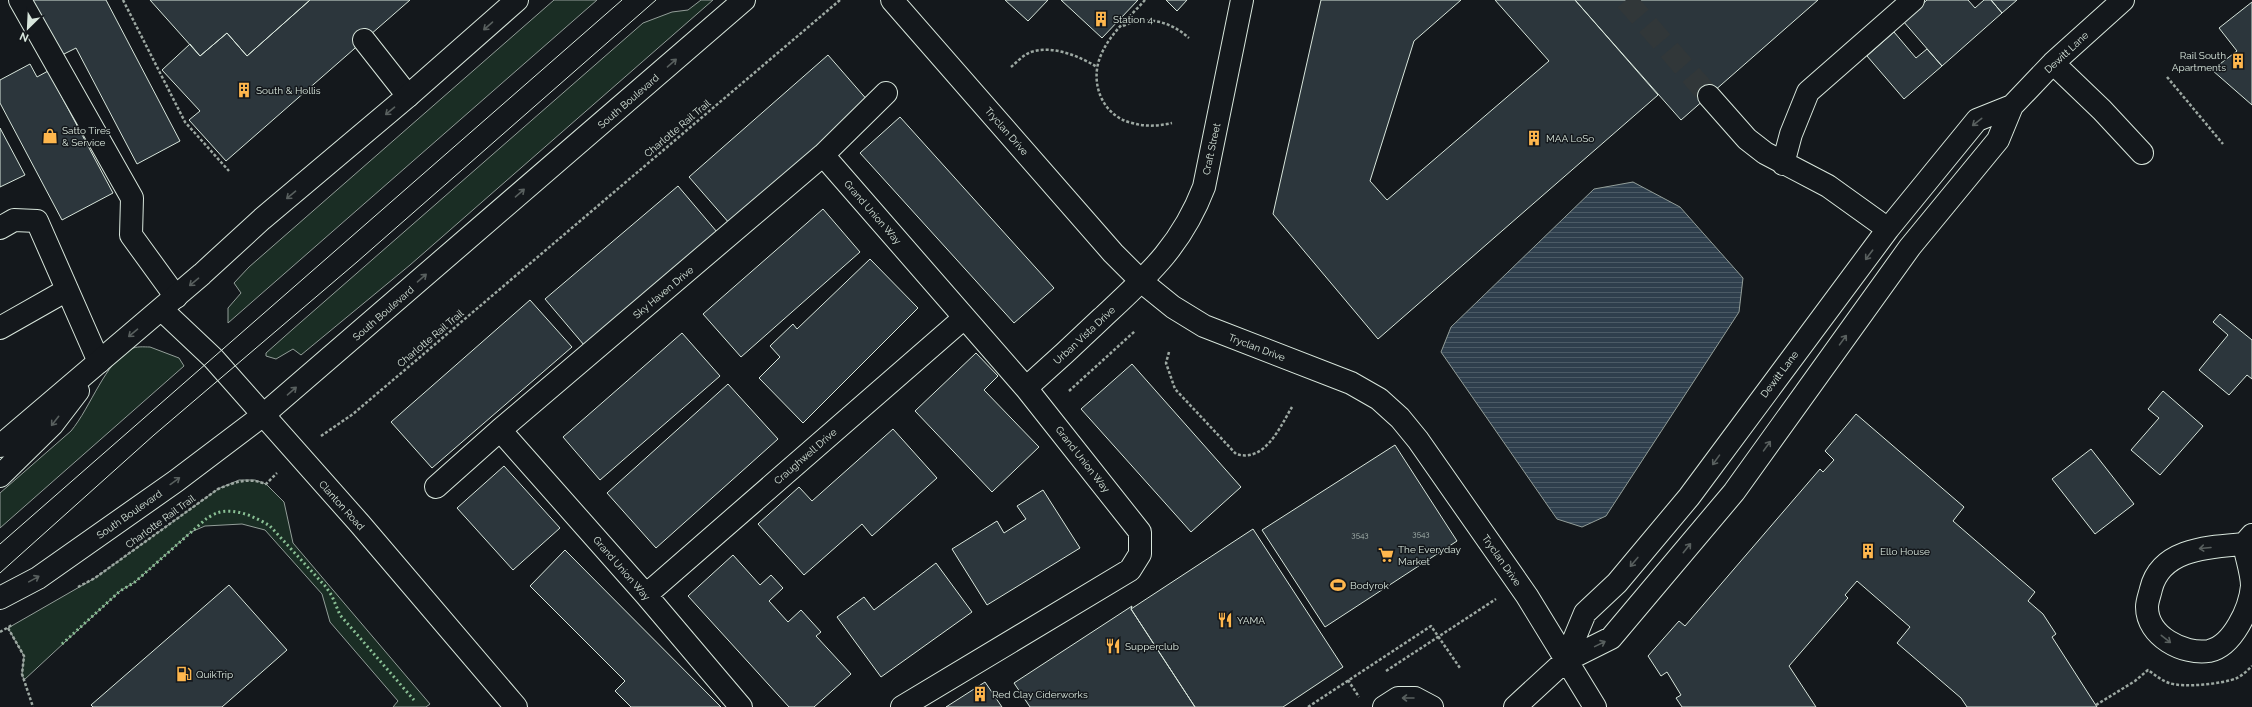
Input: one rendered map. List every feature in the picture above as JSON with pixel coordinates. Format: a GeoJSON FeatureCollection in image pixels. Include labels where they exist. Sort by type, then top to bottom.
{"type":"FeatureCollection","features":[{"type":"Feature","properties":{"kind":"street","name":"Clanton Road"},"geometry":{"type":"LineString","coordinates":[[20,0],[132,198],[131,235],[168,303],[262,416],[360,524],[516,707]]}},
{"type":"Feature","properties":{"kind":"street"},"geometry":{"type":"LineString","coordinates":[[0,446],[168,303],[262,219],[408,96],[517,0]]}},
{"type":"Feature","properties":{"kind":"street","name":"South Boulevard"},"geometry":{"type":"LineString","coordinates":[[0,598],[38,578],[176,481],[262,416],[744,0]]}},
{"type":"Feature","properties":{"kind":"street","name":"Tryclan Drive"},"geometry":{"type":"LineString","coordinates":[[892,0],[1113,253],[1142,282],[1173,307],[1204,326],[1351,383],[1379,399],[1400,418],[1418,440],[1527,596],[1565,661],[1595,707]]}},
{"type":"Feature","properties":{"kind":"street","name":"Craft Street"},"geometry":{"type":"LineString","coordinates":[[1142,282],[1175,243],[1194,214],[1204,187],[1242,0]]}},
{"type":"Feature","properties":{"kind":"street"},"geometry":{"type":"LineString","coordinates":[[1783,164],[1791,134],[1808,92],[1912,0]]}},
{"type":"Feature","properties":{"kind":"street","name":"Dewitt Lane"},"geometry":{"type":"LineString","coordinates":[[1515,707],[1565,661],[1611,638],[1734,492],[1910,247],[1998,140],[2012,106],[2053,63],[2123,0]]}},
{"type":"Feature","properties":{"kind":"street"},"geometry":{"type":"LineString","coordinates":[[364,40],[408,96]]}},
{"type":"Feature","properties":{"kind":"street"},"geometry":{"type":"LineString","coordinates":[[2053,63],[2102,110],[2142,153]]}},
{"type":"Feature","properties":{"kind":"street","name":"Sky Haven Drive"},"geometry":{"type":"LineString","coordinates":[[436,487],[500,430],[823,156],[886,93]]}},
{"type":"Feature","properties":{"kind":"street"},"geometry":{"type":"LineString","coordinates":[[1709,96],[1747,139],[1783,164],[1828,186],[1888,229]]}},
{"type":"Feature","properties":{"kind":"street","name":"Dewitt Lane"},"geometry":{"type":"LineString","coordinates":[[1565,661],[1585,613],[1616,583],[1689,497],[1888,229],[1977,120],[2012,106]]}},
{"type":"Feature","properties":{"kind":"street","name":"Grand Union Way"},"geometry":{"type":"LineString","coordinates":[[823,156],[1026,388],[1140,532],[1140,554],[1130,570],[902,707]]}},
{"type":"Feature","properties":{"kind":"street"},"geometry":{"type":"LineString","coordinates":[[0,228],[14,220],[37,221],[67,290],[102,359]]}},
{"type":"Feature","properties":{"kind":"street","name":"Urban Vista Drive"},"geometry":{"type":"LineString","coordinates":[[1026,388],[1142,282]]}},
{"type":"Feature","properties":{"kind":"street"},"geometry":{"type":"LineString","coordinates":[[0,328],[67,290]]}},
{"type":"Feature","properties":{"kind":"street","name":"Craughwell Drive"},"geometry":{"type":"LineString","coordinates":[[646,595],[964,318]]}},
{"type":"Feature","properties":{"kind":"street"},"geometry":{"type":"LineString","coordinates":[[0,476],[52,425],[102,359]]}},
{"type":"Feature","properties":{"kind":"street","name":"Grand Union Way"},"geometry":{"type":"LineString","coordinates":[[500,430],[646,595],[741,707]]}},
{"type":"Feature","properties":{"kind":"street"},"geometry":{"type":"LineString","coordinates":[[2248,540],[2252,586],[2243,619],[2228,640],[2210,651],[2187,651],[2168,641],[2153,627],[2147,607],[2153,581],[2169,560],[2198,548],[2248,540]]}},
{"type":"Feature","properties":{"kind":"street"},"geometry":{"type":"LineString","coordinates":[[1384,707],[1398,698],[1415,698],[1432,707]]}},
{"type":"Feature","properties":{"kind":"path"},"geometry":{"type":"LineString","coordinates":[[123,0],[185,122],[228,171]]}},
{"type":"Feature","properties":{"kind":"path","name":"Charlotte Rail Trail"},"geometry":{"type":"LineString","coordinates":[[74,589],[95,578],[218,489],[239,480],[255,480],[266,484],[317,438],[353,414],[840,0]]}},
{"type":"Feature","properties":{"kind":"path"},"geometry":{"type":"LineString","coordinates":[[1145,0],[1105,46],[1097,67],[1097,90],[1107,106],[1120,118],[1143,126],[1172,123]]}},
{"type":"Feature","properties":{"kind":"path"},"geometry":{"type":"LineString","coordinates":[[1120,27],[1133,21],[1146,20],[1159,22],[1173,26],[1189,38]]}},
{"type":"Feature","properties":{"kind":"path"},"geometry":{"type":"LineString","coordinates":[[1012,67],[1024,56],[1041,50],[1070,54],[1097,67]]}},
{"type":"Feature","properties":{"kind":"path"},"geometry":{"type":"LineString","coordinates":[[2167,77],[2223,144]]}},
{"type":"Feature","properties":{"kind":"path"},"geometry":{"type":"LineString","coordinates":[[1069,391],[1135,331]]}},
{"type":"Feature","properties":{"kind":"path"},"geometry":{"type":"LineString","coordinates":[[1169,352],[1166,363],[1176,388],[1236,454],[1244,456],[1256,454],[1268,444],[1292,407]]}},
{"type":"Feature","properties":{"kind":"path"},"geometry":{"type":"LineString","coordinates":[[1381,674],[1499,598]]}},
{"type":"Feature","properties":{"kind":"path"},"geometry":{"type":"LineString","coordinates":[[0,632],[14,624]]}},
{"type":"Feature","properties":{"kind":"path"},"geometry":{"type":"LineString","coordinates":[[1308,707],[1431,626],[1460,668]]}},
{"type":"Feature","properties":{"kind":"path"},"geometry":{"type":"LineString","coordinates":[[8,628],[24,656],[22,674],[33,707]]}},
{"type":"Feature","properties":{"kind":"path"},"geometry":{"type":"LineString","coordinates":[[2096,705],[2148,670],[2165,681],[2183,685],[2229,681],[2239,677],[2252,666]]}},
{"type":"Feature","properties":{"kind":"path"},"geometry":{"type":"LineString","coordinates":[[1348,680],[1362,701]]}},
{"type":"Feature","properties":{"kind":"green space"},"geometry":{"type":"Polygon","coordinates":[[[554,0],[597,0],[228,323],[228,308],[241,293],[234,283],[249,267],[554,0]]]}},
{"type":"Feature","properties":{"kind":"green space"},"geometry":{"type":"Polygon","coordinates":[[[701,0],[713,0],[410,265],[301,355],[293,349],[276,359],[266,356],[266,353],[293,329],[643,23],[672,12],[688,10],[701,0]]]}},
{"type":"Feature","properties":{"kind":"green space"},"geometry":{"type":"Polygon","coordinates":[[[150,347],[179,358],[184,366],[0,528],[0,493],[71,431],[106,374],[122,355],[133,348],[150,347]]]}},
{"type":"Feature","properties":{"kind":"green space"},"geometry":{"type":"Polygon","coordinates":[[[239,480],[255,480],[266,484],[284,502],[293,543],[430,704],[426,707],[393,707],[398,701],[330,622],[322,594],[265,530],[242,524],[205,526],[191,532],[135,582],[120,591],[24,680],[22,674],[24,656],[8,628],[95,578],[218,489],[239,480]]]}},
{"type":"Feature","properties":{"kind":"water"},"geometry":{"type":"Polygon","coordinates":[[[1633,182],[1680,207],[1743,278],[1739,312],[1606,516],[1582,527],[1557,519],[1441,352],[1451,327],[1594,189],[1633,182]]]}},
{"type":"Feature","properties":{"kind":"building"},"geometry":{"type":"Polygon","coordinates":[[[28,0],[106,0],[180,141],[137,164],[76,48],[58,57],[28,0]]]}},
{"type":"Feature","properties":{"kind":"building"},"geometry":{"type":"Polygon","coordinates":[[[150,0],[310,0],[247,56],[227,33],[200,56],[150,0]]]}},
{"type":"Feature","properties":{"kind":"building","name":"South & Hollis"},"geometry":{"type":"Polygon","coordinates":[[[310,0],[410,0],[226,161],[189,120],[200,111],[162,70],[190,44],[200,56],[227,33],[247,56],[310,0]]]}},
{"type":"Feature","properties":{"kind":"building"},"geometry":{"type":"Polygon","coordinates":[[[1005,0],[1048,0],[1028,21],[1005,0]]]}},
{"type":"Feature","properties":{"kind":"building","name":"Station 4"},"geometry":{"type":"Polygon","coordinates":[[[1061,0],[1138,0],[1102,38],[1061,0]]]}},
{"type":"Feature","properties":{"kind":"building","name":"Station 4"},"geometry":{"type":"Polygon","coordinates":[[[1166,0],[1187,0],[1177,11],[1166,0]]]}},
{"type":"Feature","properties":{"kind":"building","name":"MAA LoSo"},"geometry":{"type":"Polygon","coordinates":[[[1321,0],[1461,0],[1414,41],[1370,181],[1387,200],[1549,61],[1495,0],[1575,0],[1658,95],[1378,339],[1273,214],[1321,0]]]}},
{"type":"Feature","properties":{"kind":"building"},"geometry":{"type":"Polygon","coordinates":[[[1575,0],[1818,0],[1681,120],[1575,0]]]}},
{"type":"Feature","properties":{"kind":"building"},"geometry":{"type":"Polygon","coordinates":[[[1927,0],[1968,0],[1975,8],[1984,0],[1991,0],[2002,13],[1942,66],[1903,21],[1927,0]]]}},
{"type":"Feature","properties":{"kind":"building"},"geometry":{"type":"Polygon","coordinates":[[[1991,0],[2017,0],[2002,13],[1991,0]]]}},
{"type":"Feature","properties":{"kind":"building","name":"Rail South Apartments"},"geometry":{"type":"Polygon","coordinates":[[[2252,2],[2252,105],[2212,70],[2237,51],[2219,28],[2252,2]]]}},
{"type":"Feature","properties":{"kind":"building"},"geometry":{"type":"Polygon","coordinates":[[[1894,32],[1916,58],[1927,49],[1942,66],[1904,99],[1867,56],[1894,32]]]}},
{"type":"Feature","properties":{"kind":"building"},"geometry":{"type":"Polygon","coordinates":[[[828,55],[869,102],[730,224],[689,177],[828,55]]]}},
{"type":"Feature","properties":{"kind":"building","name":"Satto Tires & Service"},"geometry":{"type":"Polygon","coordinates":[[[30,64],[37,77],[48,71],[113,193],[62,220],[0,103],[0,80],[30,64]]]}},
{"type":"Feature","properties":{"kind":"building"},"geometry":{"type":"Polygon","coordinates":[[[900,117],[1054,288],[1014,323],[860,153],[900,117]]]}},
{"type":"Feature","properties":{"kind":"building"},"geometry":{"type":"Polygon","coordinates":[[[0,128],[25,175],[0,187],[0,128]]]}},
{"type":"Feature","properties":{"kind":"building"},"geometry":{"type":"Polygon","coordinates":[[[678,186],[717,232],[584,345],[545,299],[678,186]]]}},
{"type":"Feature","properties":{"kind":"building"},"geometry":{"type":"Polygon","coordinates":[[[823,209],[860,252],[741,357],[703,314],[823,209]]]}},
{"type":"Feature","properties":{"kind":"building"},"geometry":{"type":"Polygon","coordinates":[[[870,259],[918,308],[803,423],[759,378],[780,357],[770,346],[793,324],[797,329],[870,259]]]}},
{"type":"Feature","properties":{"kind":"building"},"geometry":{"type":"Polygon","coordinates":[[[530,300],[572,347],[432,468],[391,422],[530,300]]]}},
{"type":"Feature","properties":{"kind":"building"},"geometry":{"type":"Polygon","coordinates":[[[2220,314],[2252,340],[2252,379],[2247,375],[2229,395],[2199,370],[2228,335],[2213,322],[2220,314]]]}},
{"type":"Feature","properties":{"kind":"building"},"geometry":{"type":"Polygon","coordinates":[[[682,333],[720,376],[600,480],[563,437],[682,333]]]}},
{"type":"Feature","properties":{"kind":"building"},"geometry":{"type":"Polygon","coordinates":[[[976,353],[998,376],[984,390],[1039,447],[992,492],[915,411],[976,353]]]}},
{"type":"Feature","properties":{"kind":"building"},"geometry":{"type":"Polygon","coordinates":[[[1132,364],[1241,487],[1191,532],[1081,409],[1132,364]]]}},
{"type":"Feature","properties":{"kind":"building"},"geometry":{"type":"Polygon","coordinates":[[[728,384],[778,439],[656,548],[607,493],[728,384]]]}},
{"type":"Feature","properties":{"kind":"building"},"geometry":{"type":"Polygon","coordinates":[[[2163,391],[2203,426],[2160,475],[2131,450],[2159,418],[2148,409],[2163,391]]]}},
{"type":"Feature","properties":{"kind":"building","name":"Ello House"},"geometry":{"type":"Polygon","coordinates":[[[1856,414],[1964,507],[1953,521],[2035,592],[2028,601],[2043,614],[2056,634],[2052,637],[2097,707],[1967,707],[1961,698],[1897,643],[1910,627],[1857,581],[1845,595],[1848,598],[1789,666],[1816,707],[1682,707],[1676,698],[1681,695],[1667,672],[1661,676],[1648,656],[1679,621],[1685,626],[1820,469],[1823,472],[1834,460],[1825,451],[1856,414]]]}},
{"type":"Feature","properties":{"kind":"building"},"geometry":{"type":"Polygon","coordinates":[[[893,429],[937,478],[872,536],[862,524],[804,575],[758,524],[799,487],[812,501],[893,429]]]}},
{"type":"Feature","properties":{"kind":"building"},"geometry":{"type":"Polygon","coordinates":[[[1395,445],[1457,541],[1325,627],[1262,530],[1395,445]]]}},
{"type":"Feature","properties":{"kind":"building"},"geometry":{"type":"Polygon","coordinates":[[[2091,449],[2134,504],[2095,534],[2052,479],[2091,449]]]}},
{"type":"Feature","properties":{"kind":"building"},"geometry":{"type":"Polygon","coordinates":[[[504,466],[560,528],[513,570],[457,508],[504,466]]]}},
{"type":"Feature","properties":{"kind":"building"},"geometry":{"type":"Polygon","coordinates":[[[1043,490],[1080,548],[987,605],[952,549],[997,521],[1004,533],[1026,519],[1017,506],[1043,490]]]}},
{"type":"Feature","properties":{"kind":"building","name":"YAMA"},"geometry":{"type":"Polygon","coordinates":[[[1253,529],[1343,667],[1283,707],[1195,707],[1131,609],[1253,529]]]}},
{"type":"Feature","properties":{"kind":"building"},"geometry":{"type":"Polygon","coordinates":[[[565,550],[721,707],[631,707],[615,691],[625,681],[530,586],[565,550]]]}},
{"type":"Feature","properties":{"kind":"building"},"geometry":{"type":"Polygon","coordinates":[[[733,555],[760,585],[771,575],[783,588],[769,601],[788,622],[801,610],[821,632],[816,636],[851,674],[814,707],[789,707],[688,596],[733,555]]]}},
{"type":"Feature","properties":{"kind":"building"},"geometry":{"type":"Polygon","coordinates":[[[936,563],[972,612],[881,677],[837,617],[864,597],[874,610],[936,563]]]}},
{"type":"Feature","properties":{"kind":"building"},"geometry":{"type":"Polygon","coordinates":[[[229,585],[287,650],[222,707],[93,707],[91,705],[229,585]]]}},
{"type":"Feature","properties":{"kind":"building","name":"Supperclub"},"geometry":{"type":"Polygon","coordinates":[[[1132,606],[1131,609],[1195,707],[1030,707],[1014,683],[1132,606]]]}},
{"type":"Feature","properties":{"kind":"building","name":"Red Clay Ciderworks"},"geometry":{"type":"Polygon","coordinates":[[[985,682],[1002,707],[946,707],[985,682]]]}},
{"type":"Feature","properties":{"kind":"tunnel"},"geometry":{"type":"LineString","coordinates":[[1626,0],[1709,96]]}},
{"type":"Feature","properties":{"kind":"tram line"},"geometry":{"type":"LineString","coordinates":[[0,544],[622,0]]}},
{"type":"Feature","properties":{"kind":"tram line"},"geometry":{"type":"LineString","coordinates":[[0,573],[154,435],[357,262],[656,0]]}},
{"type":"Feature","properties":{"kind":"hedge"},"geometry":{"type":"LineString","coordinates":[[62,644],[120,591],[135,582],[206,519],[216,513],[224,511],[238,512],[252,516],[270,526],[326,587],[332,596],[340,615],[414,700]]}},
{"type":"Feature","properties":{"kind":"place","name":"Station 4"},"geometry":{"type":"Point","coordinates":[1101,19]}},
{"type":"Feature","properties":{"kind":"place","name":"Rail South Apartments"},"geometry":{"type":"Point","coordinates":[2238,61]}},
{"type":"Feature","properties":{"kind":"place","name":"South & Hollis"},"geometry":{"type":"Point","coordinates":[244,90]}},
{"type":"Feature","properties":{"kind":"place","name":"Satto Tires & Service"},"geometry":{"type":"Point","coordinates":[50,136]}},
{"type":"Feature","properties":{"kind":"place","name":"MAA LoSo"},"geometry":{"type":"Point","coordinates":[1534,138]}},
{"type":"Feature","properties":{"kind":"place","name":"Ello House"},"geometry":{"type":"Point","coordinates":[1868,551]}},
{"type":"Feature","properties":{"kind":"place","name":"The Everyday Market"},"geometry":{"type":"Point","coordinates":[1386,555]}},
{"type":"Feature","properties":{"kind":"place","name":"Bodyrok"},"geometry":{"type":"Point","coordinates":[1338,585]}},
{"type":"Feature","properties":{"kind":"place","name":"YAMA"},"geometry":{"type":"Point","coordinates":[1225,620]}},
{"type":"Feature","properties":{"kind":"place","name":"Supperclub"},"geometry":{"type":"Point","coordinates":[1113,646]}},
{"type":"Feature","properties":{"kind":"place","name":"QuikTrip"},"geometry":{"type":"Point","coordinates":[184,674]}},
{"type":"Feature","properties":{"kind":"place","name":"Red Clay Ciderworks"},"geometry":{"type":"Point","coordinates":[980,694]}}]}
